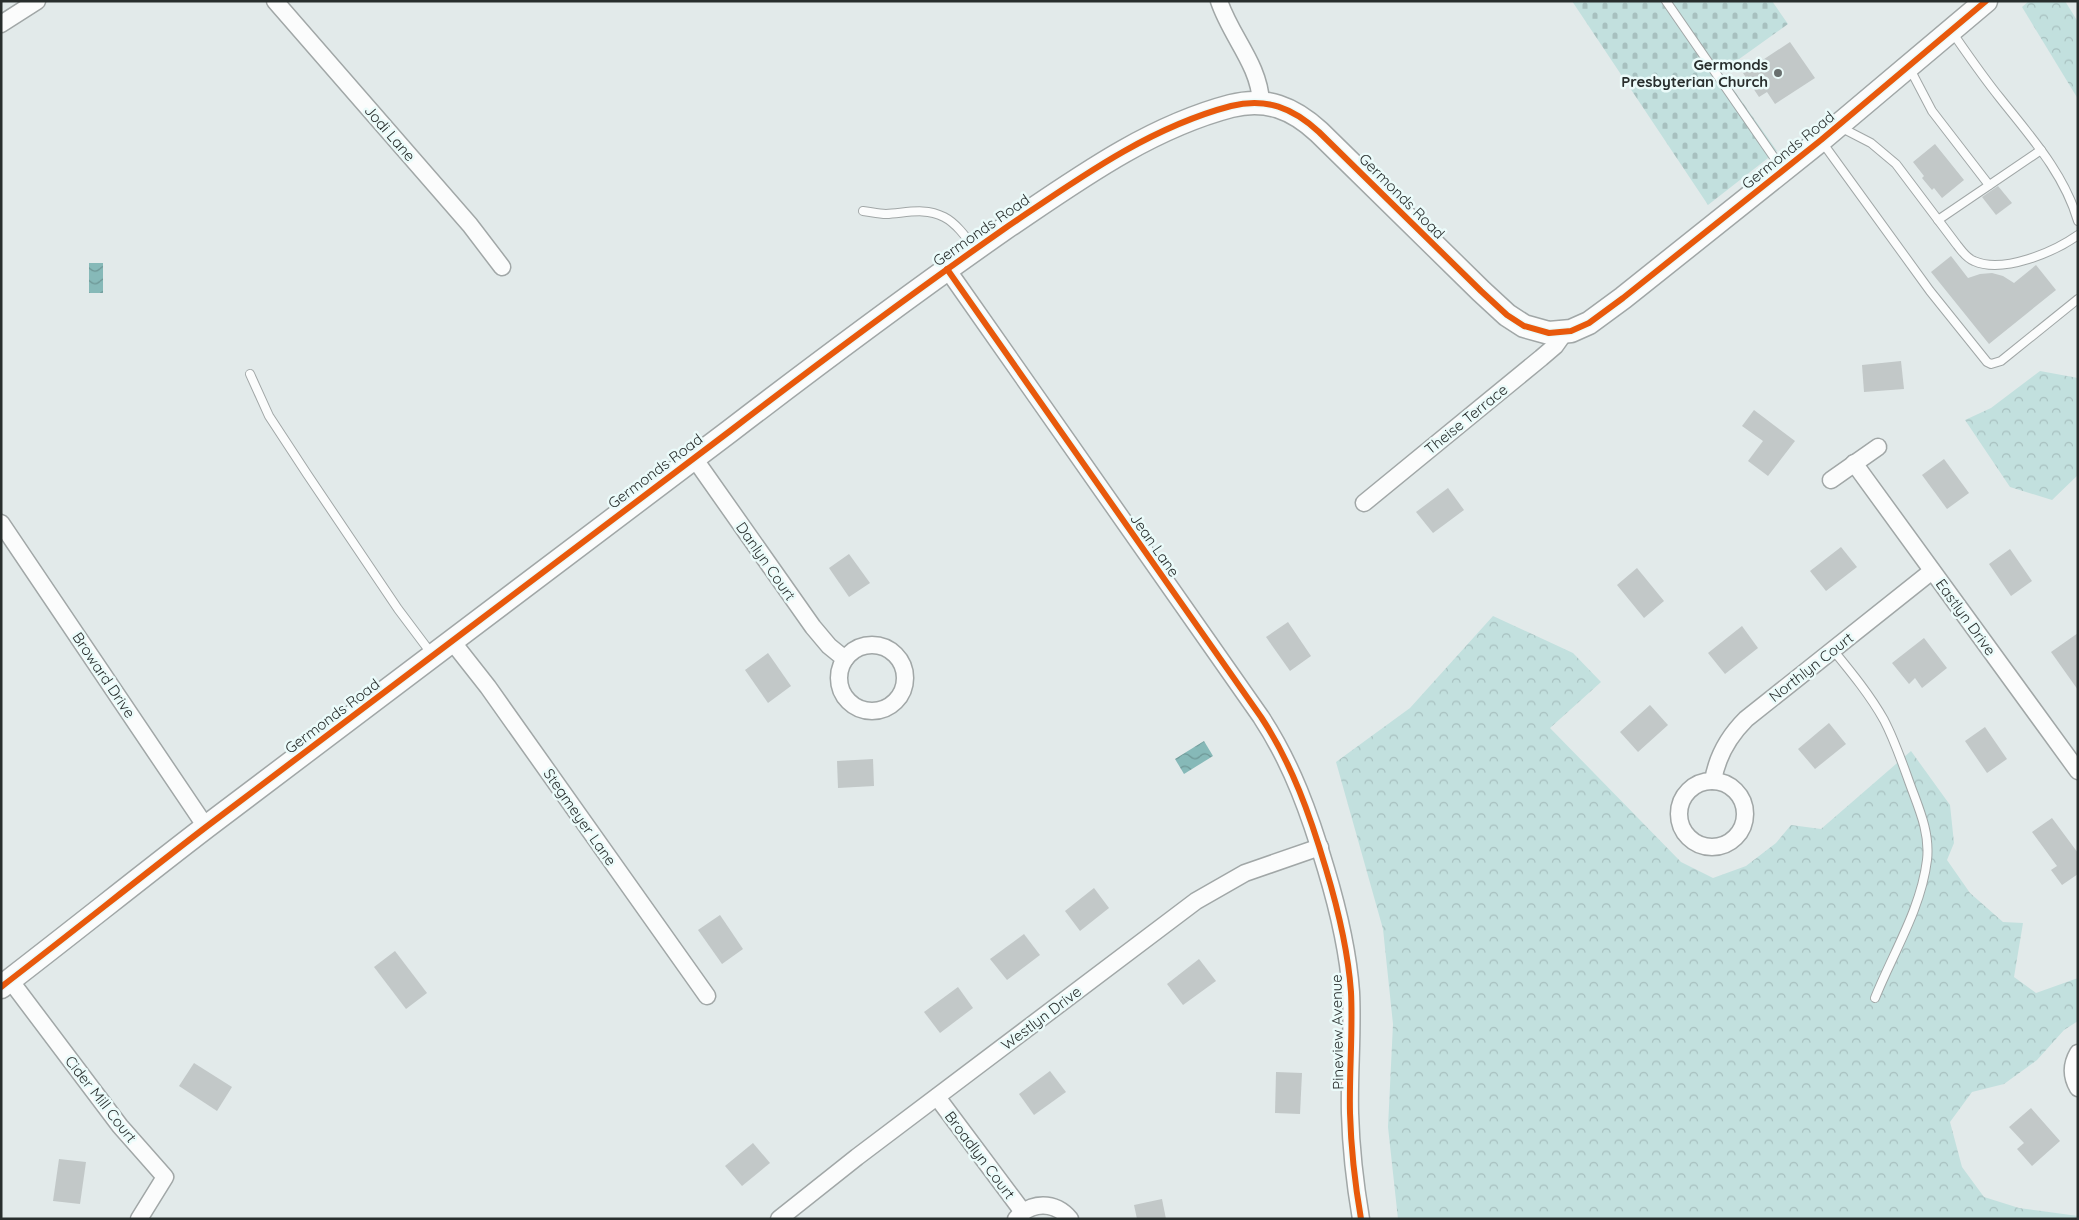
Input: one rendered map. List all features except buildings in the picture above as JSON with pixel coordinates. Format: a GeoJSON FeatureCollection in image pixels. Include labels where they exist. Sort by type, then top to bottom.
{"type":"FeatureCollection","features":[{"type":"Feature","properties":{"kind":"street"},"geometry":{"type":"LineString","coordinates":[[1,24],[38,1]]}},
{"type":"Feature","properties":{"kind":"street"},"geometry":{"type":"LineString","coordinates":[[1220,1],[1230,29],[1257,77],[1261,102]]}},
{"type":"Feature","properties":{"kind":"street","name":"Germonds Road"},"geometry":{"type":"LineString","coordinates":[[6,984],[206,827],[864,328],[1100,165],[1145,140],[1211,112],[1243,103],[1261,102],[1284,108],[1311,125],[1513,320],[1539,332],[1565,332],[1583,326],[1601,315],[1783,171],[1909,68],[1986,1]]}},
{"type":"Feature","properties":{"kind":"street","name":"Jodi Lane"},"geometry":{"type":"LineString","coordinates":[[278,2],[470,225],[502,267]]}},
{"type":"Feature","properties":{"kind":"street","name":"Jean Lane"},"geometry":{"type":"LineString","coordinates":[[948,269],[1273,736],[1300,791],[1320,847]]}},
{"type":"Feature","properties":{"kind":"street","name":"Theise Terrace"},"geometry":{"type":"LineString","coordinates":[[1364,503],[1541,358],[1565,332]]}},
{"type":"Feature","properties":{"kind":"street"},"geometry":{"type":"LineString","coordinates":[[1831,480],[1878,447]]}},
{"type":"Feature","properties":{"kind":"street","name":"Danlyn Court"},"geometry":{"type":"LineString","coordinates":[[694,458],[812,627],[829,646],[845,659]]}},
{"type":"Feature","properties":{"kind":"street","name":"Eastlyn Drive"},"geometry":{"type":"LineString","coordinates":[[1854,463],[2078,771]]}},
{"type":"Feature","properties":{"kind":"street","name":"Broward Drive"},"geometry":{"type":"LineString","coordinates":[[1,523],[206,827]]}},
{"type":"Feature","properties":{"kind":"street","name":"Northlyn Court"},"geometry":{"type":"LineString","coordinates":[[1712,781],[1720,754],[1727,740],[1736,729],[1761,706],[1932,571]]}},
{"type":"Feature","properties":{"kind":"street","name":"Stegmeyer Lane"},"geometry":{"type":"LineString","coordinates":[[452,640],[488,687],[707,996]]}},
{"type":"Feature","properties":{"kind":"street"},"geometry":{"type":"LineString","coordinates":[[868,645],[882,646],[892,650],[902,663],[905,673],[905,685],[901,695],[890,705],[878,710],[862,709],[852,704],[845,696],[840,682],[840,672],[845,659],[858,648],[868,645]]}},
{"type":"Feature","properties":{"kind":"street"},"geometry":{"type":"LineString","coordinates":[[1712,781],[1722,782],[1735,790],[1742,799],[1745,810],[1745,822],[1738,836],[1727,844],[1713,847],[1702,846],[1688,837],[1680,824],[1679,814],[1682,800],[1689,791],[1703,782],[1712,781]]}},
{"type":"Feature","properties":{"kind":"street","name":"Westlyn Drive"},"geometry":{"type":"LineString","coordinates":[[779,1219],[937,1097],[1209,893],[1252,870],[1320,847]]}},
{"type":"Feature","properties":{"kind":"street","name":"Pineview Avenue"},"geometry":{"type":"LineString","coordinates":[[1320,847],[1336,906],[1349,971],[1351,1011],[1351,1138],[1361,1219]]}},
{"type":"Feature","properties":{"kind":"street","name":"Cider Mill Court"},"geometry":{"type":"LineString","coordinates":[[6,984],[120,1126],[165,1177],[139,1219]]}},
{"type":"Feature","properties":{"kind":"street"},"geometry":{"type":"LineString","coordinates":[[2078,1053],[2072,1070],[2078,1088]]}},
{"type":"Feature","properties":{"kind":"street","name":"Broadlyn Court"},"geometry":{"type":"LineString","coordinates":[[937,1097],[1019,1215],[1033,1207],[1048,1206],[1062,1211],[1070,1219]]}},
{"type":"Feature","properties":{"kind":"lane"},"geometry":{"type":"LineString","coordinates":[[1666,1],[1783,171]]}},
{"type":"Feature","properties":{"kind":"lane"},"geometry":{"type":"LineString","coordinates":[[1951,31],[1986,80],[2041,150],[2064,185],[2078,221]]}},
{"type":"Feature","properties":{"kind":"lane"},"geometry":{"type":"LineString","coordinates":[[1909,68],[1932,110],[1989,185]]}},
{"type":"Feature","properties":{"kind":"lane"},"geometry":{"type":"LineString","coordinates":[[1838,126],[1871,143],[1889,157],[1903,172],[1965,255],[1973,261],[1984,264],[2010,262],[2045,254],[2078,236]]}},
{"type":"Feature","properties":{"kind":"lane"},"geometry":{"type":"LineString","coordinates":[[1821,140],[1930,291],[1986,362],[1991,364],[2001,361],[2078,299]]}},
{"type":"Feature","properties":{"kind":"lane"},"geometry":{"type":"LineString","coordinates":[[1938,220],[2041,150]]}},
{"type":"Feature","properties":{"kind":"lane"},"geometry":{"type":"LineString","coordinates":[[863,211],[885,214],[908,211],[930,212],[945,217],[962,233],[975,250]]}},
{"type":"Feature","properties":{"kind":"lane"},"geometry":{"type":"LineString","coordinates":[[250,374],[269,416],[306,474],[398,609],[432,655]]}},
{"type":"Feature","properties":{"kind":"lane"},"geometry":{"type":"LineString","coordinates":[[1833,650],[1863,689],[1884,721],[1921,813],[1927,835],[1927,861],[1920,889],[1908,923],[1875,998]]}},
{"type":"Feature","properties":{"kind":"green space"},"geometry":{"type":"Polygon","coordinates":[[[1572,1],[1772,1],[1788,24],[1721,72],[1777,151],[1708,205],[1572,1]]]}},
{"type":"Feature","properties":{"kind":"green space"},"geometry":{"type":"Polygon","coordinates":[[[2029,1],[2065,1],[2078,22],[2078,99],[2022,7],[2029,1]]]}},
{"type":"Feature","properties":{"kind":"green space"},"geometry":{"type":"Polygon","coordinates":[[[2040,371],[2078,378],[2078,475],[2052,500],[2010,487],[1965,420],[1991,408],[2040,371]]]}},
{"type":"Feature","properties":{"kind":"green space"},"geometry":{"type":"Polygon","coordinates":[[[1493,616],[1573,653],[1601,682],[1550,728],[1681,862],[1713,878],[1746,866],[1776,843],[1791,825],[1821,829],[1911,751],[1950,805],[1954,843],[1947,860],[1970,893],[2003,922],[2023,923],[2014,977],[2036,993],[2078,978],[2078,1021],[2064,1030],[2037,1060],[2004,1084],[1972,1092],[1950,1122],[1962,1167],[1984,1197],[2019,1208],[2078,1216],[2078,1219],[1398,1219],[1388,1127],[1393,1024],[1383,929],[1336,762],[1410,708],[1493,616]]]}},
{"type":"Feature","properties":{"kind":"water"},"geometry":{"type":"Polygon","coordinates":[[[89,263],[103,263],[103,293],[89,293],[89,263]]]}},
{"type":"Feature","properties":{"kind":"water"},"geometry":{"type":"Polygon","coordinates":[[[1204,741],[1213,756],[1184,774],[1175,759],[1204,741]]]}},
{"type":"Feature","properties":{"kind":"cycle path"},"geometry":{"type":"LineString","coordinates":[[1,987],[271,777],[866,328],[1031,211],[1085,175],[1141,142],[1170,128],[1231,106],[1256,103],[1267,104],[1289,111],[1319,132],[1507,315],[1524,326],[1549,333],[1571,331],[1589,323],[1623,298],[1821,140],[1986,1]]}},
{"type":"Feature","properties":{"kind":"cycle path"},"geometry":{"type":"LineString","coordinates":[[947,269],[1261,717],[1282,753],[1299,790],[1326,869],[1348,961],[1351,992],[1351,1126],[1361,1219]]}},
{"type":"Feature","properties":{"kind":"place","name":"Germonds Presbyterian Church"},"geometry":{"type":"Point","coordinates":[1778,73]}}]}
